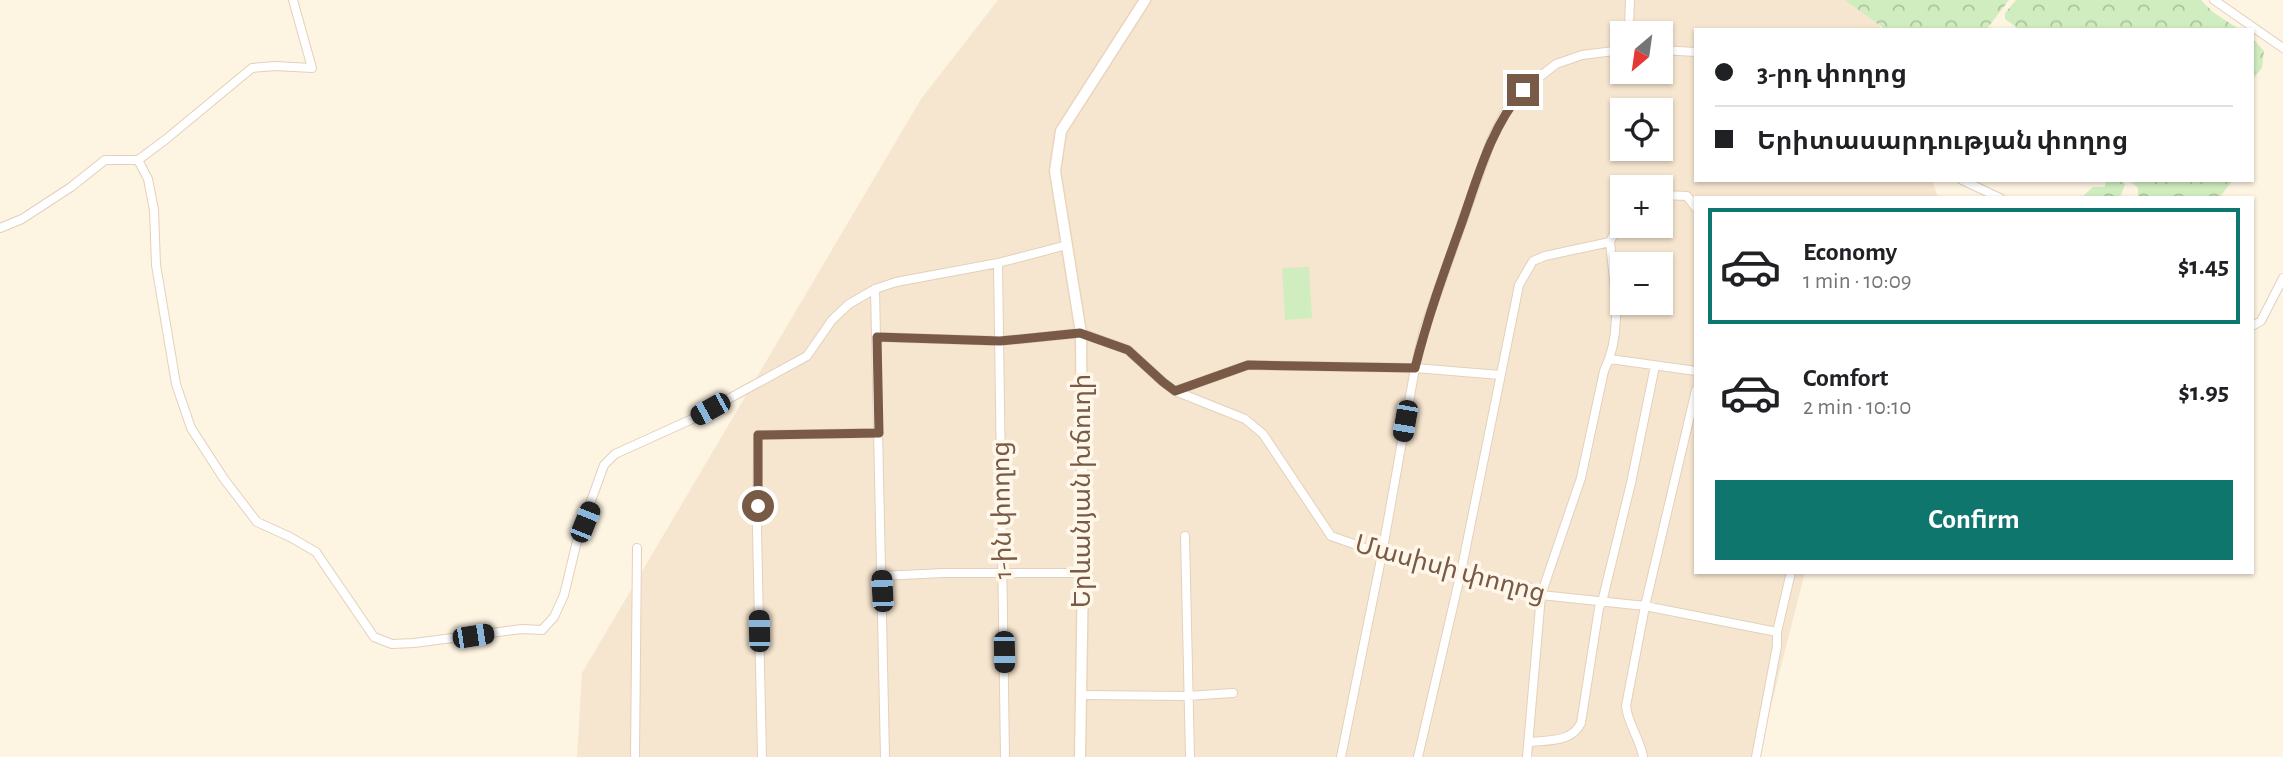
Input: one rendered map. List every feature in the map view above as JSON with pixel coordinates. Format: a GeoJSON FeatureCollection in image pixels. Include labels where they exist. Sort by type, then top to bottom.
{"type":"FeatureCollection","features":[{"type":"Feature","properties":{"kind":"main road","name":"Երևանյան խճուղի"},"geometry":{"type":"LineString","coordinates":[[1080,757],[1083,573],[1080,333],[1055,171],[1061,131],[1145,0]]}},
{"type":"Feature","properties":{"kind":"street"},"geometry":{"type":"LineString","coordinates":[[0,228],[22,219],[106,160],[138,160],[253,68],[312,68],[293,0]]}},
{"type":"Feature","properties":{"kind":"street"},"geometry":{"type":"LineString","coordinates":[[1629,0],[1629,21]]}},
{"type":"Feature","properties":{"kind":"street"},"geometry":{"type":"LineString","coordinates":[[2214,0],[2283,48]]}},
{"type":"Feature","properties":{"kind":"street"},"geometry":{"type":"LineString","coordinates":[[1673,51],[1694,52]]}},
{"type":"Feature","properties":{"kind":"street"},"geometry":{"type":"LineString","coordinates":[[1341,757],[1424,330],[1492,138],[1508,107],[1523,90],[1556,64],[1582,55],[1610,52]]}},
{"type":"Feature","properties":{"kind":"street"},"geometry":{"type":"LineString","coordinates":[[138,160],[148,179],[154,210],[156,265],[176,384],[191,428],[224,479],[257,522],[316,552],[374,637],[392,644],[522,629],[542,630],[554,617],[564,595],[578,537],[604,465],[615,454],[690,420],[807,356],[832,320],[849,304],[875,289],[896,282],[998,263],[1066,245]]}},
{"type":"Feature","properties":{"kind":"street"},"geometry":{"type":"LineString","coordinates":[[1966,182],[1996,196]]}},
{"type":"Feature","properties":{"kind":"street"},"geometry":{"type":"LineString","coordinates":[[1673,195],[1687,196],[1694,205]]}},
{"type":"Feature","properties":{"kind":"street"},"geometry":{"type":"LineString","coordinates":[[1527,757],[1541,595],[1581,478],[1617,320],[1612,238]]}},
{"type":"Feature","properties":{"kind":"street"},"geometry":{"type":"LineString","coordinates":[[1418,757],[1461,572],[1518,285],[1534,261],[1545,256],[1610,242]]}},
{"type":"Feature","properties":{"kind":"street","name":"1-ին փողոց"},"geometry":{"type":"LineString","coordinates":[[998,263],[1005,757]]}},
{"type":"Feature","properties":{"kind":"street"},"geometry":{"type":"LineString","coordinates":[[2254,325],[2261,321],[2283,278]]}},
{"type":"Feature","properties":{"kind":"street"},"geometry":{"type":"LineString","coordinates":[[875,289],[885,757]]}},
{"type":"Feature","properties":{"kind":"street"},"geometry":{"type":"LineString","coordinates":[[877,337],[1000,341],[1080,333]]}},
{"type":"Feature","properties":{"kind":"street","name":"Մասիսի փողոց"},"geometry":{"type":"LineString","coordinates":[[1080,333],[1128,350],[1175,391],[1245,419],[1263,434],[1276,450],[1331,536],[1382,554],[1527,586],[1541,595],[1645,606],[1777,632]]}},
{"type":"Feature","properties":{"kind":"street"},"geometry":{"type":"LineString","coordinates":[[1610,359],[1694,371]]}},
{"type":"Feature","properties":{"kind":"street"},"geometry":{"type":"LineString","coordinates":[[1175,391],[1248,365],[1415,368],[1500,375]]}},
{"type":"Feature","properties":{"kind":"street"},"geometry":{"type":"LineString","coordinates":[[1530,742],[1566,738],[1581,723],[1599,608],[1631,483],[1655,366]]}},
{"type":"Feature","properties":{"kind":"street"},"geometry":{"type":"LineString","coordinates":[[1643,757],[1640,741],[1628,722],[1626,706],[1645,606],[1694,398]]}},
{"type":"Feature","properties":{"kind":"street"},"geometry":{"type":"LineString","coordinates":[[762,757],[758,435],[879,433]]}},
{"type":"Feature","properties":{"kind":"street"},"geometry":{"type":"LineString","coordinates":[[1185,536],[1190,757]]}},
{"type":"Feature","properties":{"kind":"street"},"geometry":{"type":"LineString","coordinates":[[635,757],[637,548]]}},
{"type":"Feature","properties":{"kind":"street"},"geometry":{"type":"LineString","coordinates":[[881,576],[1083,573]]}},
{"type":"Feature","properties":{"kind":"street"},"geometry":{"type":"LineString","coordinates":[[1756,757],[1777,646],[1777,632],[1791,574]]}},
{"type":"Feature","properties":{"kind":"street"},"geometry":{"type":"LineString","coordinates":[[1082,695],[1187,696],[1233,693]]}},
{"type":"Feature","properties":{"kind":"shaded area"},"geometry":{"type":"Polygon","coordinates":[[[998,0],[1871,0],[1880,28],[1694,28],[1694,182],[1933,182],[1937,196],[1694,196],[1694,574],[1804,574],[1758,757],[577,757],[582,673],[921,99],[998,0]]]}},
{"type":"Feature","properties":{"kind":"green space"},"geometry":{"type":"Polygon","coordinates":[[[1845,0],[2009,0],[1988,28],[1883,28],[1845,0]]]}},
{"type":"Feature","properties":{"kind":"green space"},"geometry":{"type":"Polygon","coordinates":[[[2016,0],[2201,0],[2213,12],[2237,28],[2017,28],[2005,19],[2005,13],[2016,0]]]}},
{"type":"Feature","properties":{"kind":"green space"},"geometry":{"type":"Polygon","coordinates":[[[2254,40],[2264,51],[2262,68],[2254,78],[2254,40]]]}},
{"type":"Feature","properties":{"kind":"green space"},"geometry":{"type":"Polygon","coordinates":[[[2106,182],[2125,184],[2121,196],[2083,196],[2093,187],[2105,187],[2106,182]]]}},
{"type":"Feature","properties":{"kind":"green space"},"geometry":{"type":"Polygon","coordinates":[[[2131,182],[2231,182],[2221,196],[2138,196],[2138,188],[2131,182]]]}},
{"type":"Feature","properties":{"kind":"green space"},"geometry":{"type":"Polygon","coordinates":[[[1309,267],[1312,318],[1285,320],[1282,268],[1309,267]]]}},
{"type":"Feature","properties":{"kind":"route"},"geometry":{"type":"LineString","coordinates":[[758,506],[758,435],[879,433],[877,337],[1000,341],[1080,333],[1128,350],[1175,391],[1248,365],[1415,368],[1424,330],[1492,138],[1508,107],[1523,90]]}}]}
